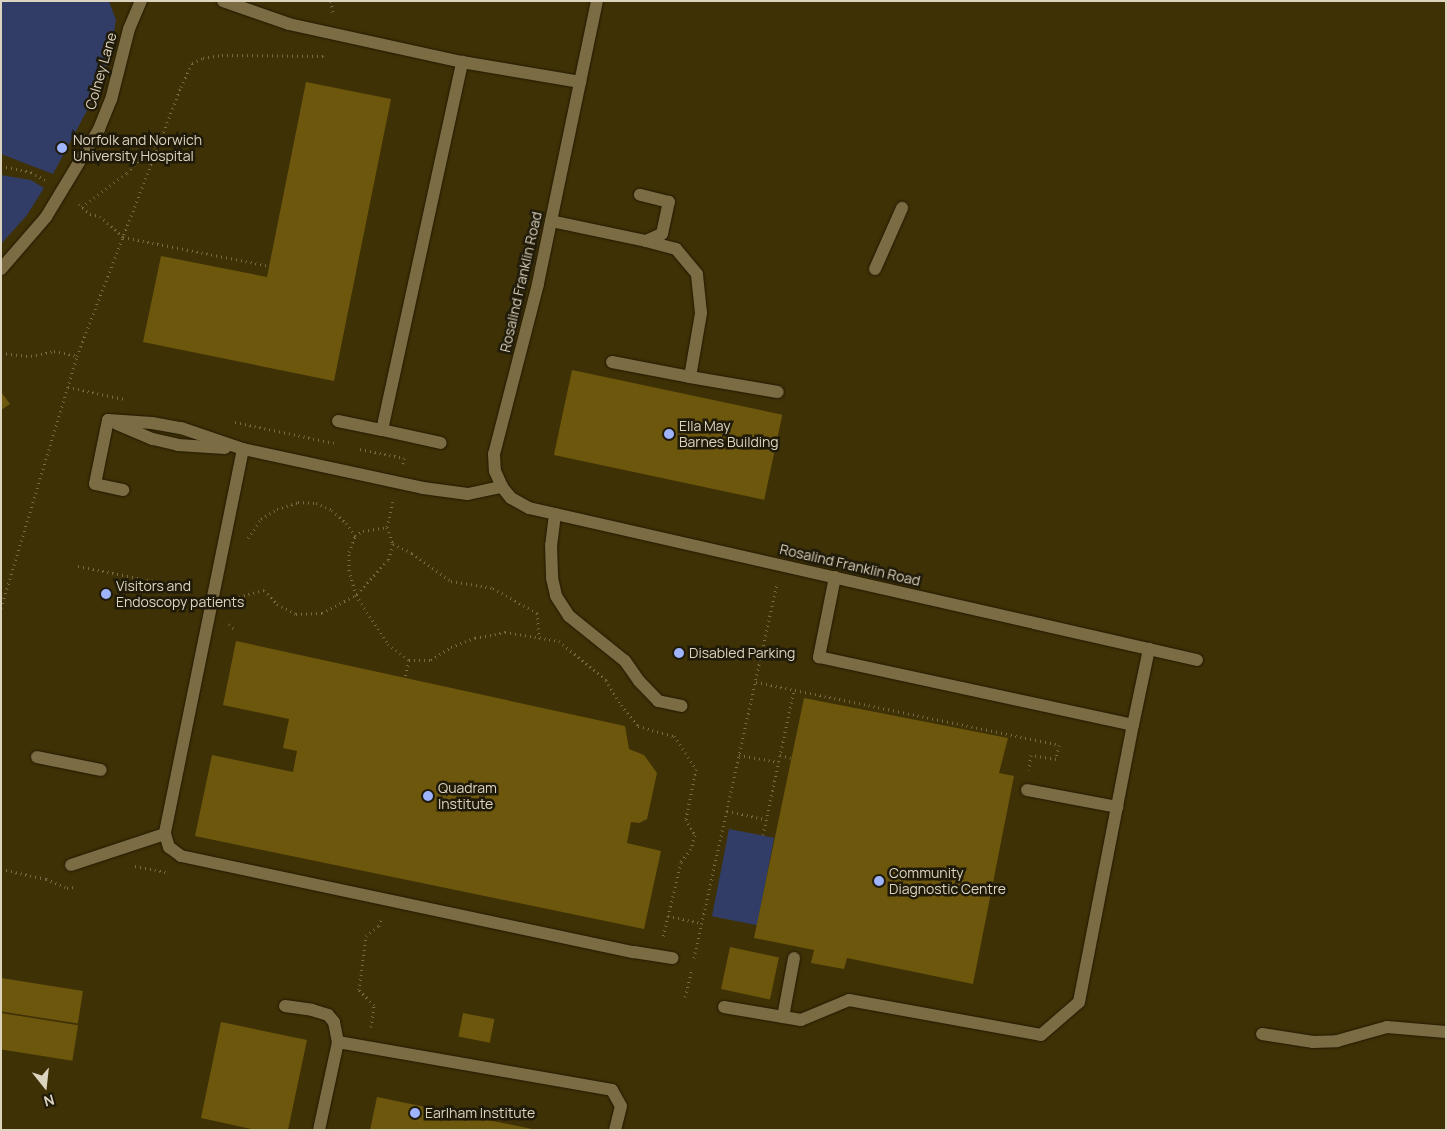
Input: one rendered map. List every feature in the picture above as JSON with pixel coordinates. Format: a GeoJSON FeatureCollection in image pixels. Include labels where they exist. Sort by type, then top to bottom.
{"type":"FeatureCollection","features":[{"type":"Feature","properties":{"kind":"street","name":"Colney Lane"},"geometry":{"type":"LineString","coordinates":[[1,269],[46,217],[100,129],[111,100],[129,29],[140,1]]}},
{"type":"Feature","properties":{"kind":"street"},"geometry":{"type":"LineString","coordinates":[[223,1],[289,24],[462,62],[580,82]]}},
{"type":"Feature","properties":{"kind":"street","name":"Rosalind Franklin Road"},"geometry":{"type":"LineString","coordinates":[[597,1],[538,284],[494,454],[496,471],[502,487],[511,498],[529,508],[1197,660]]}},
{"type":"Feature","properties":{"kind":"street"},"geometry":{"type":"LineString","coordinates":[[382,430],[462,62]]}},
{"type":"Feature","properties":{"kind":"street"},"geometry":{"type":"LineString","coordinates":[[640,195],[669,202],[662,234],[646,241]]}},
{"type":"Feature","properties":{"kind":"street"},"geometry":{"type":"LineString","coordinates":[[874,269],[902,208]]}},
{"type":"Feature","properties":{"kind":"street"},"geometry":{"type":"LineString","coordinates":[[551,221],[676,249],[697,274],[701,313],[690,377]]}},
{"type":"Feature","properties":{"kind":"street"},"geometry":{"type":"LineString","coordinates":[[612,362],[778,392]]}},
{"type":"Feature","properties":{"kind":"street"},"geometry":{"type":"LineString","coordinates":[[123,490],[95,484],[108,420],[153,439],[170,443],[243,449],[423,488],[468,494],[502,487]]}},
{"type":"Feature","properties":{"kind":"street"},"geometry":{"type":"LineString","coordinates":[[338,421],[441,443]]}},
{"type":"Feature","properties":{"kind":"street"},"geometry":{"type":"LineString","coordinates":[[243,449],[165,834],[169,847],[181,856],[385,900],[673,958]]}},
{"type":"Feature","properties":{"kind":"street"},"geometry":{"type":"LineString","coordinates":[[555,514],[551,545],[552,578],[556,596],[569,616],[625,661],[639,681],[658,701],[681,706]]}},
{"type":"Feature","properties":{"kind":"street"},"geometry":{"type":"LineString","coordinates":[[835,577],[819,657],[1133,725]]}},
{"type":"Feature","properties":{"kind":"street"},"geometry":{"type":"LineString","coordinates":[[724,1007],[800,1020],[849,1000],[1041,1035],[1079,1002],[1149,649]]}},
{"type":"Feature","properties":{"kind":"street"},"geometry":{"type":"LineString","coordinates":[[37,757],[101,770]]}},
{"type":"Feature","properties":{"kind":"street"},"geometry":{"type":"LineString","coordinates":[[1027,790],[1117,808]]}},
{"type":"Feature","properties":{"kind":"street"},"geometry":{"type":"LineString","coordinates":[[71,865],[165,834]]}},
{"type":"Feature","properties":{"kind":"street"},"geometry":{"type":"LineString","coordinates":[[783,1017],[794,958]]}},
{"type":"Feature","properties":{"kind":"street"},"geometry":{"type":"LineString","coordinates":[[285,1006],[312,1010],[328,1015],[334,1022],[338,1042],[319,1130]]}},
{"type":"Feature","properties":{"kind":"street"},"geometry":{"type":"LineString","coordinates":[[1262,1034],[1313,1042],[1337,1041],[1387,1027],[1446,1032]]}},
{"type":"Feature","properties":{"kind":"street"},"geometry":{"type":"LineString","coordinates":[[338,1042],[612,1090],[621,1106],[615,1130]]}},
{"type":"Feature","properties":{"kind":"path"},"geometry":{"type":"LineString","coordinates":[[1,608],[77,356],[192,63],[203,58],[222,55],[323,56],[334,10],[331,1]]}},
{"type":"Feature","properties":{"kind":"path"},"geometry":{"type":"LineString","coordinates":[[161,142],[146,152],[127,174],[82,207],[90,214],[100,216],[123,236],[270,266]]}},
{"type":"Feature","properties":{"kind":"path"},"geometry":{"type":"LineString","coordinates":[[1,353],[31,356],[54,351],[77,356]]}},
{"type":"Feature","properties":{"kind":"path"},"geometry":{"type":"LineString","coordinates":[[246,543],[261,519],[277,509],[298,502],[316,503],[332,510],[346,522],[355,536]]}},
{"type":"Feature","properties":{"kind":"path"},"geometry":{"type":"LineString","coordinates":[[78,566],[234,598],[264,590],[277,604],[296,614],[322,613],[356,595],[388,560],[393,544],[387,527]]}},
{"type":"Feature","properties":{"kind":"path"},"geometry":{"type":"LineString","coordinates":[[393,544],[412,553],[451,581],[493,588],[537,612],[539,638]]}},
{"type":"Feature","properties":{"kind":"path"},"geometry":{"type":"LineString","coordinates":[[685,998],[782,565]]}},
{"type":"Feature","properties":{"kind":"path"},"geometry":{"type":"LineString","coordinates":[[356,595],[388,644],[409,660],[431,660],[451,647],[475,638],[505,632],[559,641],[585,660],[606,680],[621,705],[638,726],[674,736],[696,769],[686,819],[695,835],[691,849],[681,862],[658,956]]}},
{"type":"Feature","properties":{"kind":"path"},"geometry":{"type":"LineString","coordinates":[[225,620],[236,630]]}},
{"type":"Feature","properties":{"kind":"path"},"geometry":{"type":"LineString","coordinates":[[405,678],[409,660]]}},
{"type":"Feature","properties":{"kind":"path"},"geometry":{"type":"LineString","coordinates":[[756,682],[1059,746],[1056,760],[1031,755],[1027,790]]}},
{"type":"Feature","properties":{"kind":"path"},"geometry":{"type":"LineString","coordinates":[[763,835],[794,690]]}},
{"type":"Feature","properties":{"kind":"path"},"geometry":{"type":"LineString","coordinates":[[739,755],[778,762]]}},
{"type":"Feature","properties":{"kind":"path"},"geometry":{"type":"LineString","coordinates":[[780,755],[791,758]]}},
{"type":"Feature","properties":{"kind":"path"},"geometry":{"type":"LineString","coordinates":[[727,811],[766,819]]}},
{"type":"Feature","properties":{"kind":"path"},"geometry":{"type":"LineString","coordinates":[[126,869],[134,866],[172,874]]}},
{"type":"Feature","properties":{"kind":"path"},"geometry":{"type":"LineString","coordinates":[[1,869],[46,879],[67,888],[77,886]]}},
{"type":"Feature","properties":{"kind":"path"},"geometry":{"type":"LineString","coordinates":[[376,1049],[370,1032],[374,1005],[359,990],[366,936],[379,926],[385,900]]}},
{"type":"Feature","properties":{"kind":"path"},"geometry":{"type":"LineString","coordinates":[[668,916],[702,923]]}},
{"type":"Feature","properties":{"kind":"shaded area"},"geometry":{"type":"Polygon","coordinates":[[[1,1],[109,1],[116,20],[110,57],[90,105],[53,174],[1,154],[1,1]]]}},
{"type":"Feature","properties":{"kind":"shaded area"},"geometry":{"type":"Polygon","coordinates":[[[1,175],[31,180],[44,188],[27,215],[1,244],[1,175]]]}},
{"type":"Feature","properties":{"kind":"shaded area"},"geometry":{"type":"Polygon","coordinates":[[[729,829],[774,838],[757,925],[712,916],[729,829]]]}},
{"type":"Feature","properties":{"kind":"building"},"geometry":{"type":"Polygon","coordinates":[[[306,82],[391,99],[334,381],[143,342],[161,256],[267,277],[306,82]]]}},
{"type":"Feature","properties":{"kind":"building","name":"Ella May Barnes Building"},"geometry":{"type":"Polygon","coordinates":[[[572,370],[782,415],[764,500],[554,455],[572,370]]]}},
{"type":"Feature","properties":{"kind":"building"},"geometry":{"type":"Polygon","coordinates":[[[1,392],[10,404],[1,410],[1,392]]]}},
{"type":"Feature","properties":{"kind":"building","name":"Quadram Institute"},"geometry":{"type":"Polygon","coordinates":[[[236,641],[625,726],[629,749],[644,755],[657,773],[647,819],[639,823],[631,822],[627,843],[661,851],[644,929],[195,836],[212,755],[293,772],[297,751],[283,748],[289,719],[223,705],[236,641]]]}},
{"type":"Feature","properties":{"kind":"building","name":"Community Diagnostic Centre"},"geometry":{"type":"Polygon","coordinates":[[[804,698],[1008,738],[999,773],[1014,776],[973,984],[847,958],[844,969],[811,963],[814,950],[754,938],[804,698]]]}},
{"type":"Feature","properties":{"kind":"building"},"geometry":{"type":"Polygon","coordinates":[[[730,947],[779,957],[770,999],[721,989],[730,947]]]}},
{"type":"Feature","properties":{"kind":"building"},"geometry":{"type":"Polygon","coordinates":[[[1,978],[83,991],[78,1024],[1,1011],[1,978]]]}},
{"type":"Feature","properties":{"kind":"building"},"geometry":{"type":"Polygon","coordinates":[[[1,1013],[78,1025],[72,1061],[1,1049],[1,1013]]]}},
{"type":"Feature","properties":{"kind":"building"},"geometry":{"type":"Polygon","coordinates":[[[463,1013],[494,1019],[490,1043],[458,1037],[463,1013]]]}},
{"type":"Feature","properties":{"kind":"building"},"geometry":{"type":"Polygon","coordinates":[[[221,1022],[307,1040],[288,1130],[256,1130],[201,1118],[221,1022]]]}},
{"type":"Feature","properties":{"kind":"building","name":"Earlham Institute"},"geometry":{"type":"Polygon","coordinates":[[[377,1097],[532,1129],[370,1130],[377,1097]]]}},
{"type":"Feature","properties":{"kind":"place","name":"Norfolk and Norwich University Hospital"},"geometry":{"type":"Point","coordinates":[62,148]}},
{"type":"Feature","properties":{"kind":"place","name":"Ella May Barnes Building"},"geometry":{"type":"Point","coordinates":[669,434]}},
{"type":"Feature","properties":{"kind":"place","name":"Visitors and Endoscopy patients"},"geometry":{"type":"Point","coordinates":[106,594]}},
{"type":"Feature","properties":{"kind":"place","name":"Disabled Parking"},"geometry":{"type":"Point","coordinates":[679,653]}},
{"type":"Feature","properties":{"kind":"place","name":"Quadram Institute"},"geometry":{"type":"Point","coordinates":[428,796]}},
{"type":"Feature","properties":{"kind":"place","name":"Community Diagnostic Centre"},"geometry":{"type":"Point","coordinates":[879,881]}},
{"type":"Feature","properties":{"kind":"place","name":"Earlham Institute"},"geometry":{"type":"Point","coordinates":[415,1113]}}]}
